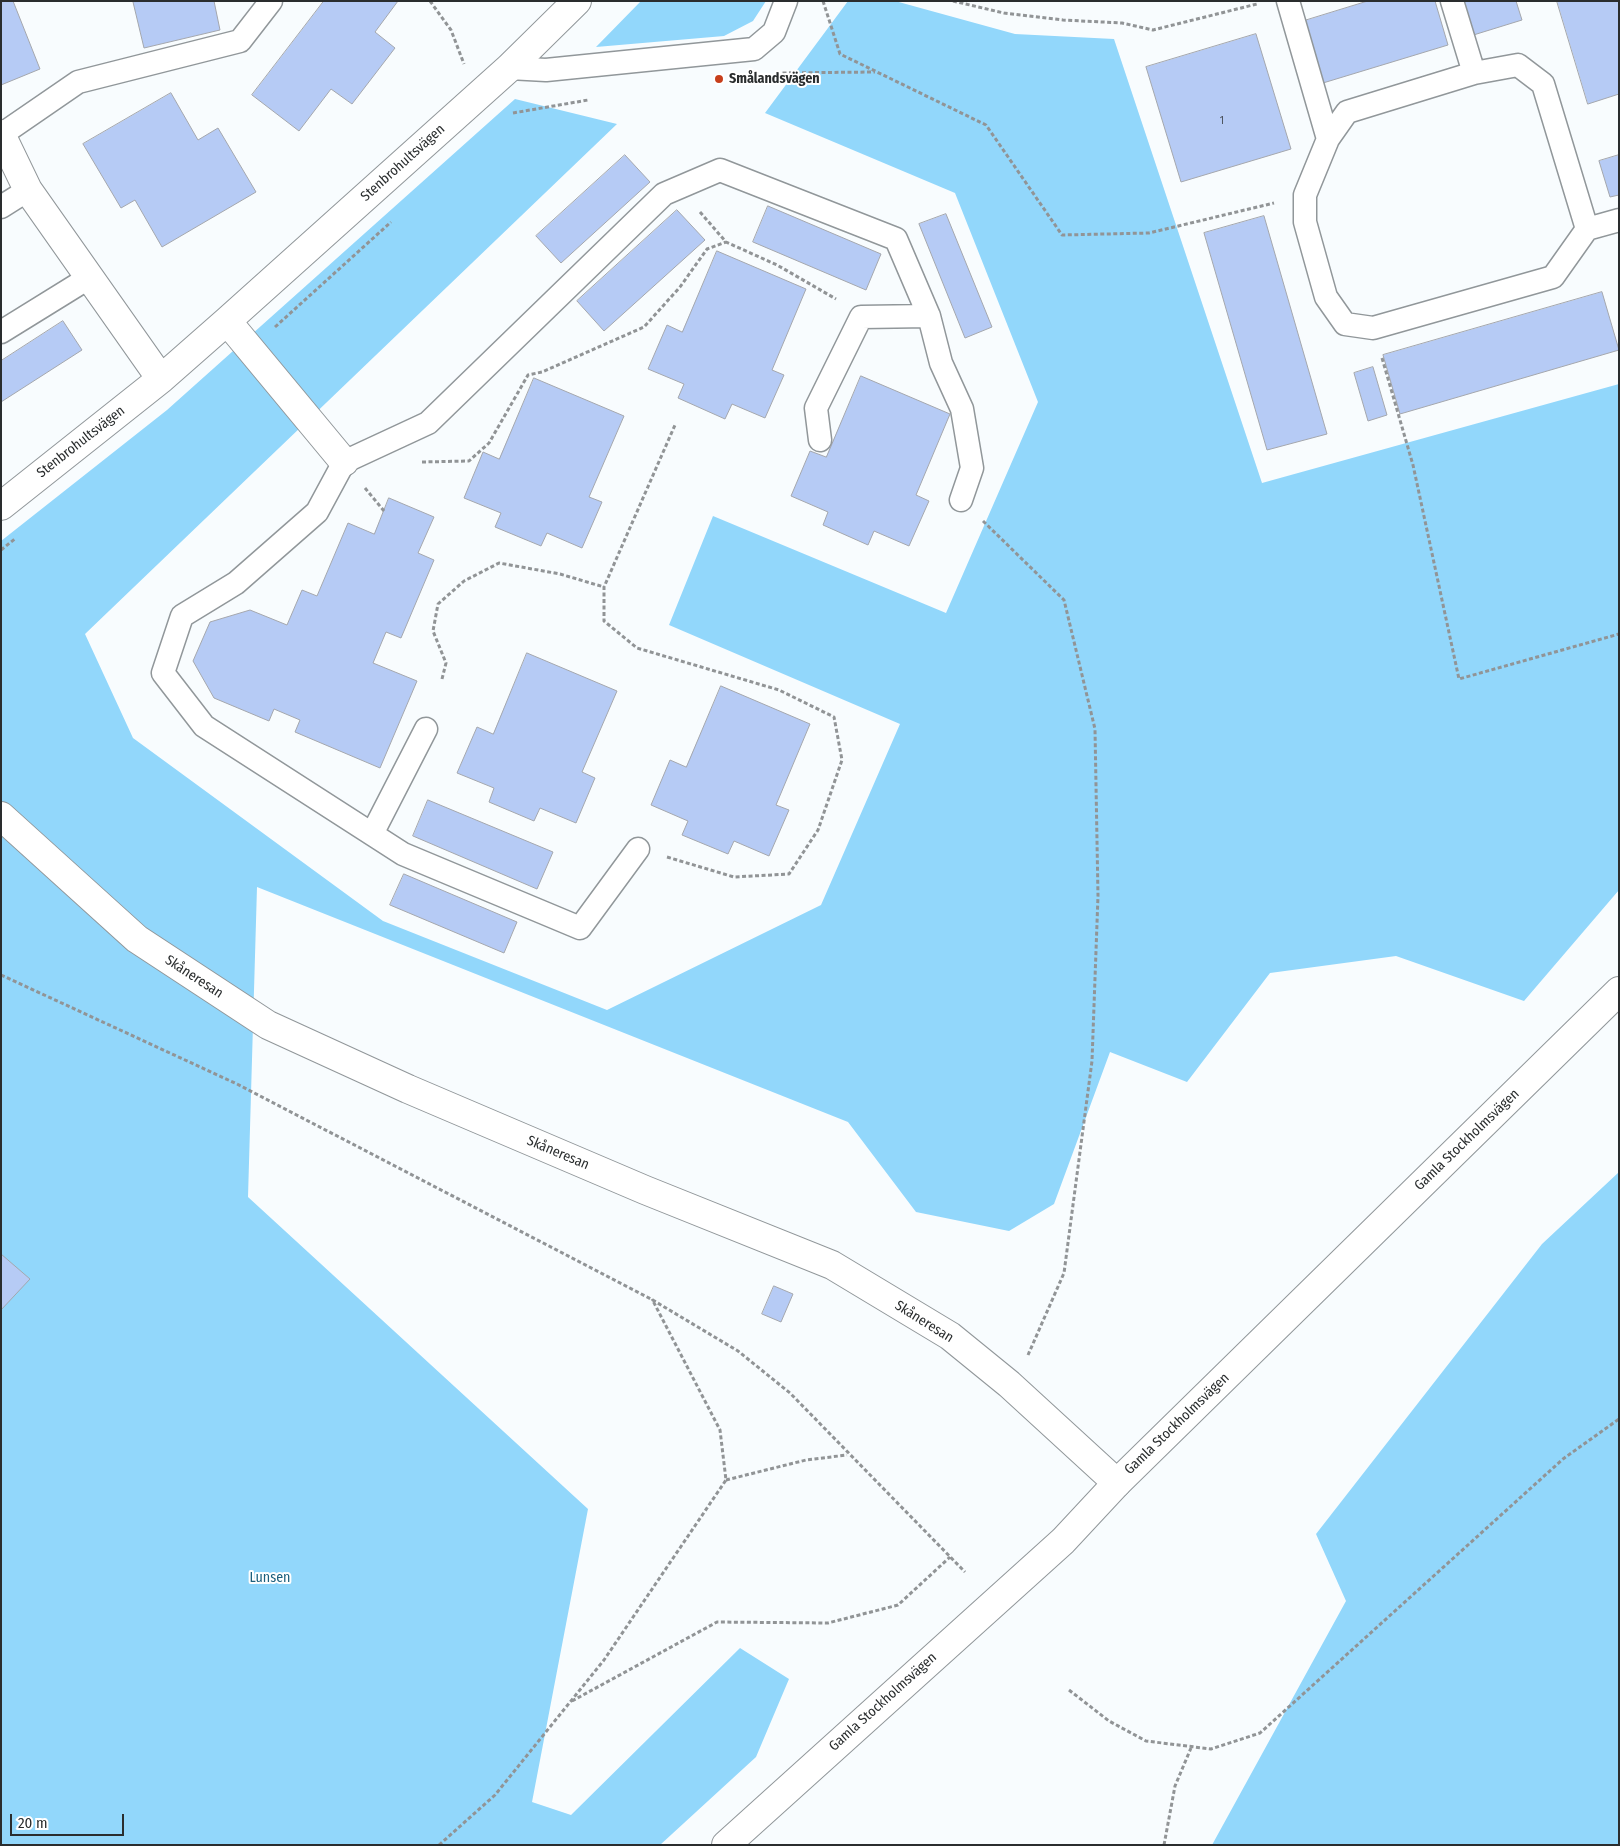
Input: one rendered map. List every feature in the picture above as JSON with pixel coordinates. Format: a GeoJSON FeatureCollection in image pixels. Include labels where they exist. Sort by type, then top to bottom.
{"type":"FeatureCollection","features":[{"type":"Feature","properties":{"kind":"street","name":"Stenbrohultsvägen"},"geometry":{"type":"LineString","coordinates":[[1,506],[161,379],[509,68],[577,1]]}},
{"type":"Feature","properties":{"kind":"street"},"geometry":{"type":"LineString","coordinates":[[1,135],[28,190],[161,379]]}},
{"type":"Feature","properties":{"kind":"street"},"geometry":{"type":"LineString","coordinates":[[227,321],[344,462]]}},
{"type":"Feature","properties":{"kind":"street","name":"Skåneresan"},"geometry":{"type":"LineString","coordinates":[[1,816],[137,939],[268,1025],[408,1089],[608,1175],[832,1265],[950,1336],[1009,1384],[1117,1483]]}},
{"type":"Feature","properties":{"kind":"street","name":"Gamla Stockholmsvägen"},"geometry":{"type":"LineString","coordinates":[[726,1845],[1063,1541],[1117,1483],[1619,991]]}},
{"type":"Feature","properties":{"kind":"lane"},"geometry":{"type":"LineString","coordinates":[[1,135],[78,82],[240,41],[271,1]]}},
{"type":"Feature","properties":{"kind":"lane"},"geometry":{"type":"LineString","coordinates":[[509,68],[546,70],[754,49],[774,32],[786,1]]}},
{"type":"Feature","properties":{"kind":"lane"},"geometry":{"type":"LineString","coordinates":[[1288,1],[1328,138]]}},
{"type":"Feature","properties":{"kind":"lane"},"geometry":{"type":"LineString","coordinates":[[1452,1],[1474,73]]}},
{"type":"Feature","properties":{"kind":"lane"},"geometry":{"type":"LineString","coordinates":[[1587,229],[1543,84],[1518,65],[1474,73],[1347,112],[1328,138],[1305,195],[1305,222],[1326,297],[1346,324],[1373,328],[1553,277],[1587,229],[1619,220]]}},
{"type":"Feature","properties":{"kind":"lane"},"geometry":{"type":"LineString","coordinates":[[638,849],[580,928],[403,854],[204,726],[163,673],[182,616],[236,583],[317,512],[344,462],[428,423],[664,194],[720,170],[896,239],[929,316],[941,363],[962,409],[972,468],[961,500]]}},
{"type":"Feature","properties":{"kind":"lane"},"geometry":{"type":"LineString","coordinates":[[1,207],[28,190]]}},
{"type":"Feature","properties":{"kind":"lane"},"geometry":{"type":"LineString","coordinates":[[1,332],[90,277]]}},
{"type":"Feature","properties":{"kind":"lane"},"geometry":{"type":"LineString","coordinates":[[820,440],[816,408],[861,317],[929,316]]}},
{"type":"Feature","properties":{"kind":"lane"},"geometry":{"type":"LineString","coordinates":[[372,834],[426,729]]}},
{"type":"Feature","properties":{"kind":"path"},"geometry":{"type":"LineString","coordinates":[[430,1],[451,30],[477,97]]}},
{"type":"Feature","properties":{"kind":"path"},"geometry":{"type":"LineString","coordinates":[[823,1],[840,54],[986,125],[1062,235],[1149,232],[1305,195]]}},
{"type":"Feature","properties":{"kind":"path"},"geometry":{"type":"LineString","coordinates":[[954,1],[1004,12],[1063,20],[1122,23],[1153,30],[1261,4]]}},
{"type":"Feature","properties":{"kind":"path"},"geometry":{"type":"LineString","coordinates":[[772,73],[877,72]]}},
{"type":"Feature","properties":{"kind":"path"},"geometry":{"type":"LineString","coordinates":[[507,118],[515,112],[590,99]]}},
{"type":"Feature","properties":{"kind":"path"},"geometry":{"type":"LineString","coordinates":[[679,187],[726,242],[777,265],[821,289],[861,317]]}},
{"type":"Feature","properties":{"kind":"path"},"geometry":{"type":"LineString","coordinates":[[250,349],[397,217]]}},
{"type":"Feature","properties":{"kind":"path"},"geometry":{"type":"LineString","coordinates":[[412,462],[469,461],[489,443],[528,375],[542,372],[644,327],[680,287],[707,249],[726,242]]}},
{"type":"Feature","properties":{"kind":"path"},"geometry":{"type":"LineString","coordinates":[[1373,328],[1413,465],[1459,679],[1619,634]]}},
{"type":"Feature","properties":{"kind":"path"},"geometry":{"type":"LineString","coordinates":[[638,849],[734,877],[789,874],[818,830],[842,760],[834,717],[778,690],[637,648],[604,621],[604,587],[675,425]]}},
{"type":"Feature","properties":{"kind":"path"},"geometry":{"type":"LineString","coordinates":[[961,500],[1064,600],[1095,729],[1098,896],[1092,1061],[1064,1273],[1032,1349],[1009,1384]]}},
{"type":"Feature","properties":{"kind":"path"},"geometry":{"type":"LineString","coordinates":[[1,550],[17,537]]}},
{"type":"Feature","properties":{"kind":"path"},"geometry":{"type":"LineString","coordinates":[[442,679],[446,663],[433,631],[438,604],[464,581],[500,563],[560,574],[604,587]]}},
{"type":"Feature","properties":{"kind":"path"},"geometry":{"type":"LineString","coordinates":[[1,975],[237,1084],[651,1299],[738,1351],[790,1393],[848,1455],[965,1572]]}},
{"type":"Feature","properties":{"kind":"path"},"geometry":{"type":"LineString","coordinates":[[439,1845],[495,1794],[604,1660],[726,1480],[720,1430],[651,1299]]}},
{"type":"Feature","properties":{"kind":"path"},"geometry":{"type":"LineString","coordinates":[[1069,1690],[1109,1721],[1146,1741],[1191,1748],[1212,1749],[1260,1733],[1563,1459],[1619,1419]]}},
{"type":"Feature","properties":{"kind":"path"},"geometry":{"type":"LineString","coordinates":[[726,1480],[806,1460],[848,1455]]}},
{"type":"Feature","properties":{"kind":"path"},"geometry":{"type":"LineString","coordinates":[[570,1702],[717,1622],[828,1623],[898,1604],[950,1557]]}},
{"type":"Feature","properties":{"kind":"path"},"geometry":{"type":"LineString","coordinates":[[1164,1845],[1175,1786],[1191,1748]]}},
{"type":"Feature","properties":{"kind":"green space"},"geometry":{"type":"Polygon","coordinates":[[[641,1],[766,1],[753,21],[724,36],[596,47],[641,1]]]}},
{"type":"Feature","properties":{"kind":"green space","name":"Lunsen"},"geometry":{"type":"Polygon","coordinates":[[[848,1],[895,1],[1015,34],[1114,39],[1262,483],[1619,384],[1619,890],[1524,1001],[1396,956],[1270,973],[1187,1082],[1110,1052],[1054,1204],[1009,1231],[916,1212],[848,1122],[257,887],[248,1197],[588,1509],[532,1802],[571,1815],[740,1648],[789,1679],[756,1757],[660,1845],[1,1845],[1,541],[167,410],[515,99],[617,124],[85,634],[133,738],[383,921],[607,1010],[821,905],[900,724],[669,625],[713,516],[946,613],[1038,402],[955,193],[765,113],[848,1]]]}},
{"type":"Feature","properties":{"kind":"green space"},"geometry":{"type":"Polygon","coordinates":[[[1619,1172],[1619,1845],[1212,1845],[1346,1601],[1316,1534],[1542,1244],[1619,1172]]]}},
{"type":"Feature","properties":{"kind":"building"},"geometry":{"type":"Polygon","coordinates":[[[1,1],[13,1],[40,69],[1,85],[1,1]]]}},
{"type":"Feature","properties":{"kind":"building"},"geometry":{"type":"Polygon","coordinates":[[[214,1],[220,30],[144,48],[133,2],[214,1]]]}},
{"type":"Feature","properties":{"kind":"building"},"geometry":{"type":"Polygon","coordinates":[[[324,1],[398,1],[375,32],[395,48],[352,104],[331,89],[299,131],[252,95],[324,1]]]}},
{"type":"Feature","properties":{"kind":"building"},"geometry":{"type":"Polygon","coordinates":[[[1368,1],[1435,1],[1448,45],[1323,83],[1304,21],[1368,1]]]}},
{"type":"Feature","properties":{"kind":"building"},"geometry":{"type":"Polygon","coordinates":[[[1457,1],[1516,1],[1522,20],[1467,37],[1457,1]]]}},
{"type":"Feature","properties":{"kind":"building"},"geometry":{"type":"Polygon","coordinates":[[[1557,1],[1619,1],[1619,94],[1588,104],[1557,1]]]}},
{"type":"Feature","properties":{"kind":"building"},"geometry":{"type":"Polygon","coordinates":[[[1256,34],[1291,149],[1181,182],[1146,67],[1256,34]]]}},
{"type":"Feature","properties":{"kind":"building"},"geometry":{"type":"Polygon","coordinates":[[[171,93],[198,140],[218,128],[256,192],[162,247],[135,200],[121,208],[83,144],[171,93]]]}},
{"type":"Feature","properties":{"kind":"building"},"geometry":{"type":"Polygon","coordinates":[[[625,155],[650,182],[561,263],[536,236],[625,155]]]}},
{"type":"Feature","properties":{"kind":"building"},"geometry":{"type":"Polygon","coordinates":[[[1619,155],[1619,195],[1610,197],[1599,161],[1619,155]]]}},
{"type":"Feature","properties":{"kind":"building"},"geometry":{"type":"Polygon","coordinates":[[[768,206],[881,254],[866,290],[753,242],[768,206]]]}},
{"type":"Feature","properties":{"kind":"building"},"geometry":{"type":"Polygon","coordinates":[[[677,210],[705,240],[604,331],[577,301],[677,210]]]}},
{"type":"Feature","properties":{"kind":"building"},"geometry":{"type":"Polygon","coordinates":[[[946,214],[992,327],[965,338],[919,224],[946,214]]]}},
{"type":"Feature","properties":{"kind":"building"},"geometry":{"type":"Polygon","coordinates":[[[1264,216],[1327,434],[1267,450],[1204,233],[1264,216]]]}},
{"type":"Feature","properties":{"kind":"building"},"geometry":{"type":"Polygon","coordinates":[[[717,251],[806,289],[772,370],[784,375],[765,418],[732,404],[725,419],[678,398],[684,384],[648,369],[667,325],[682,332],[717,251]]]}},
{"type":"Feature","properties":{"kind":"building"},"geometry":{"type":"Polygon","coordinates":[[[1602,292],[1619,350],[1400,414],[1383,355],[1602,292]]]}},
{"type":"Feature","properties":{"kind":"building"},"geometry":{"type":"Polygon","coordinates":[[[63,321],[82,350],[1,402],[1,361],[63,321]]]}},
{"type":"Feature","properties":{"kind":"building"},"geometry":{"type":"Polygon","coordinates":[[[1373,367],[1387,415],[1368,421],[1354,373],[1373,367]]]}},
{"type":"Feature","properties":{"kind":"building"},"geometry":{"type":"Polygon","coordinates":[[[861,376],[950,414],[916,495],[929,501],[909,546],[874,531],[868,545],[823,525],[828,512],[791,496],[810,451],[826,457],[861,376]]]}},
{"type":"Feature","properties":{"kind":"building"},"geometry":{"type":"Polygon","coordinates":[[[534,378],[624,416],[589,497],[602,502],[582,548],[547,533],[541,546],[495,527],[501,513],[464,498],[483,452],[499,459],[534,378]]]}},
{"type":"Feature","properties":{"kind":"building"},"geometry":{"type":"Polygon","coordinates":[[[389,498],[434,517],[418,553],[434,560],[401,638],[386,632],[373,663],[417,681],[380,768],[295,732],[300,720],[274,709],[269,721],[214,698],[193,661],[210,622],[250,610],[287,625],[302,590],[317,596],[348,523],[374,534],[389,498]]]}},
{"type":"Feature","properties":{"kind":"building"},"geometry":{"type":"Polygon","coordinates":[[[527,653],[617,691],[582,772],[595,778],[576,823],[540,808],[534,821],[489,802],[494,788],[457,773],[477,727],[493,734],[527,653]]]}},
{"type":"Feature","properties":{"kind":"building"},"geometry":{"type":"Polygon","coordinates":[[[721,686],[810,724],[776,805],[789,810],[769,856],[734,841],[728,854],[682,835],[688,821],[651,805],[670,760],[686,767],[721,686]]]}},
{"type":"Feature","properties":{"kind":"building"},"geometry":{"type":"Polygon","coordinates":[[[428,800],[553,852],[537,889],[413,836],[428,800]]]}},
{"type":"Feature","properties":{"kind":"building"},"geometry":{"type":"Polygon","coordinates":[[[404,874],[517,922],[504,953],[390,905],[404,874]]]}},
{"type":"Feature","properties":{"kind":"building"},"geometry":{"type":"Polygon","coordinates":[[[1,1254],[30,1279],[1,1310],[1,1254]]]}},
{"type":"Feature","properties":{"kind":"building"},"geometry":{"type":"Polygon","coordinates":[[[774,1286],[793,1294],[781,1322],[762,1314],[774,1286]]]}},
{"type":"Feature","properties":{"kind":"place","name":"Smålandsvägen"},"geometry":{"type":"Point","coordinates":[719,79]}}]}
